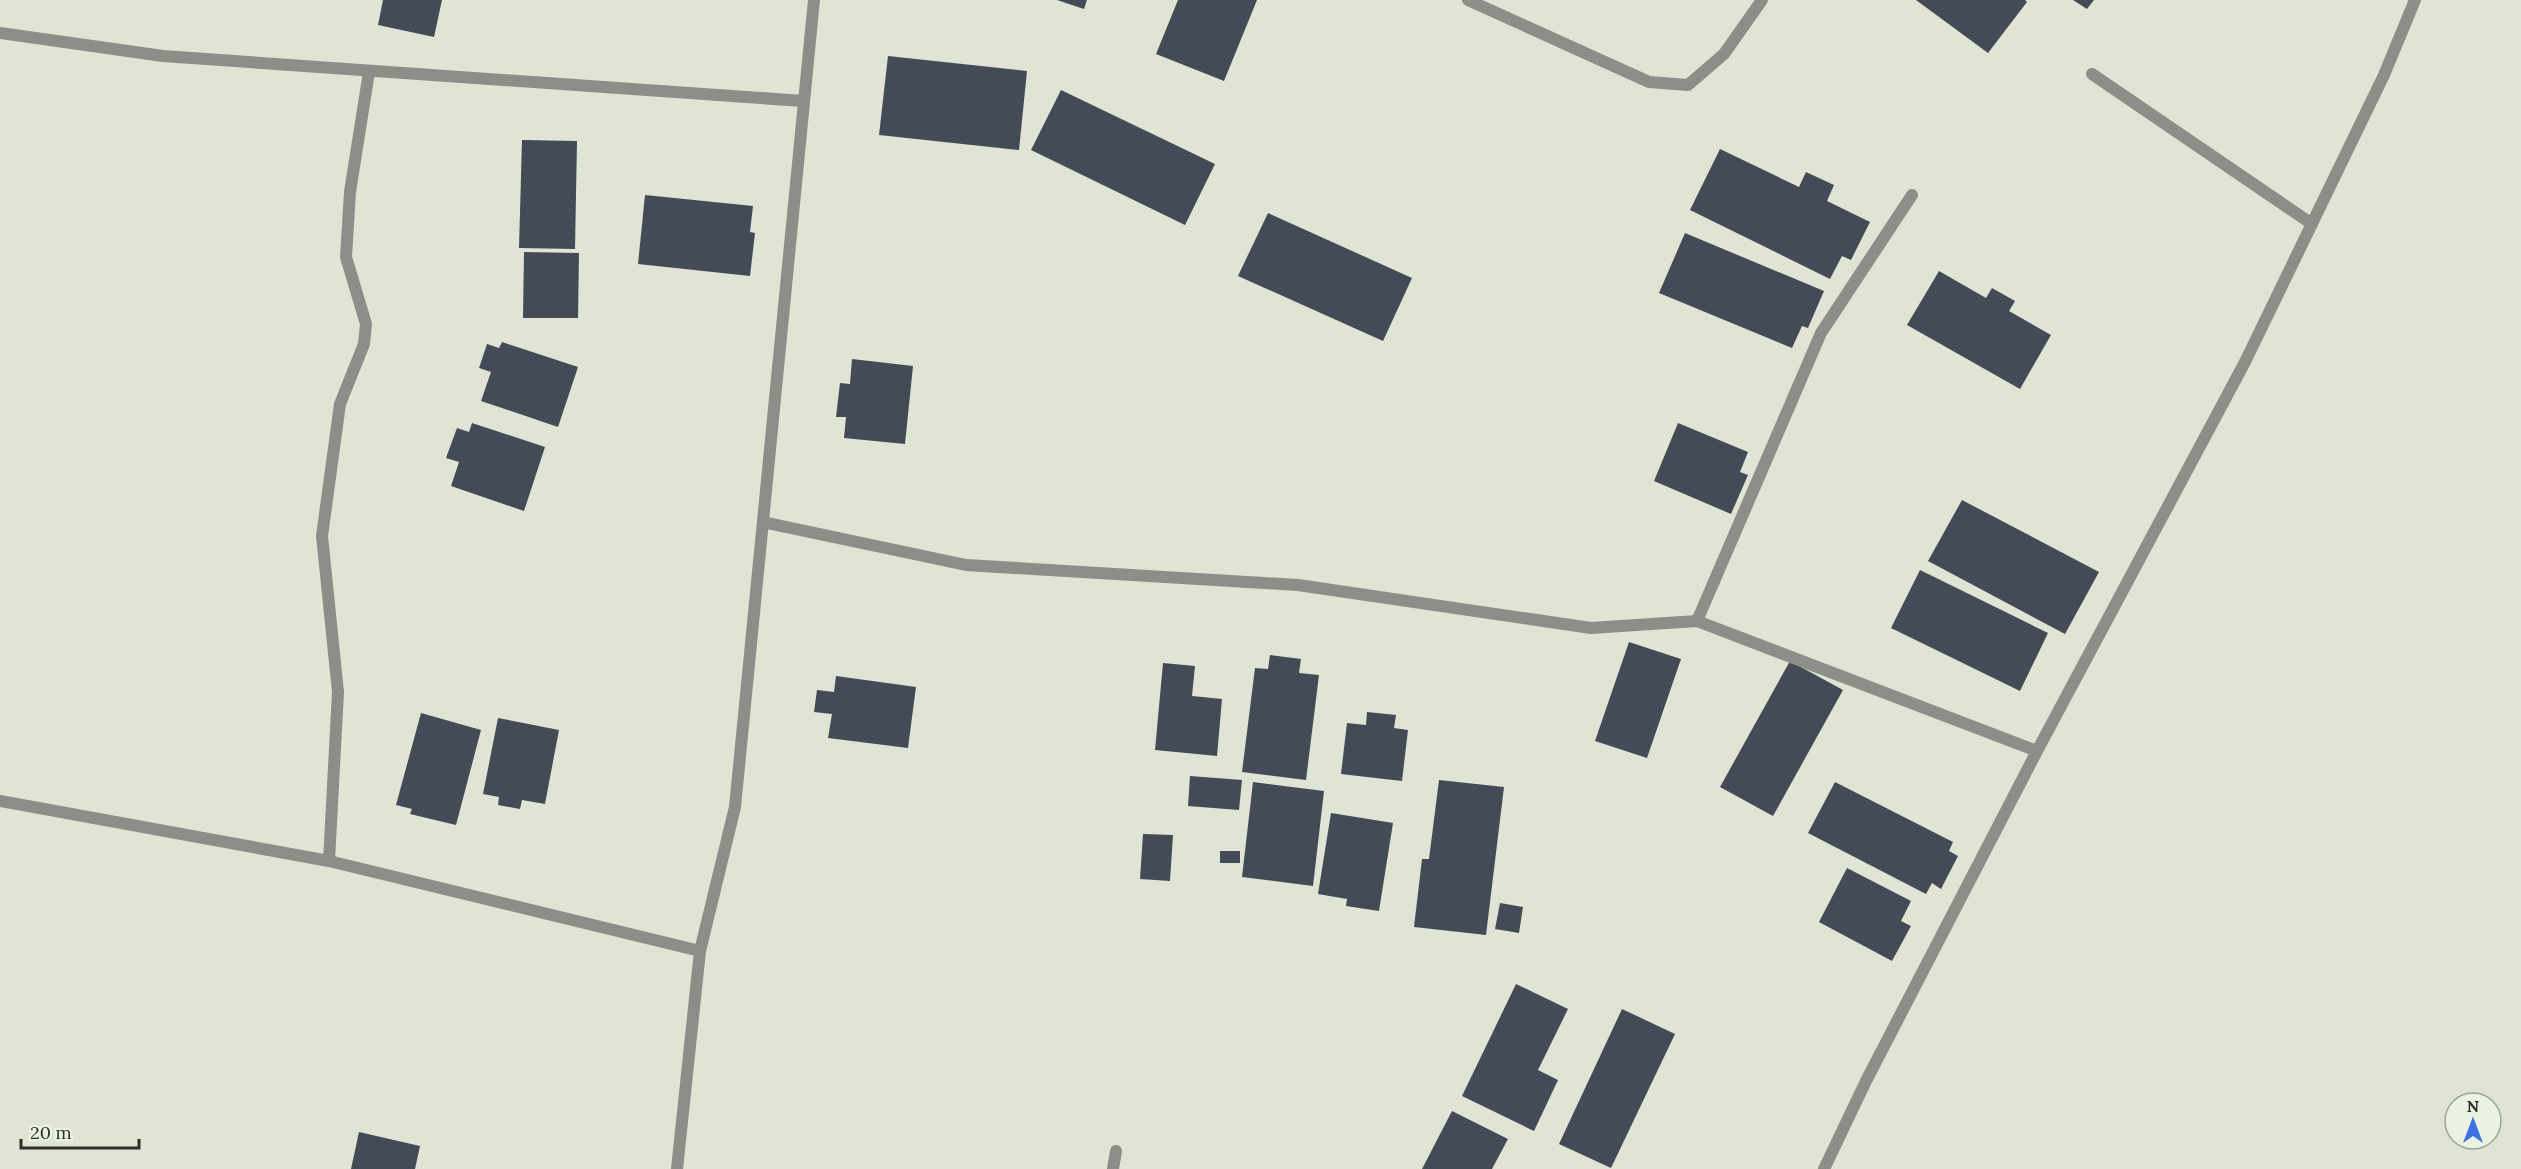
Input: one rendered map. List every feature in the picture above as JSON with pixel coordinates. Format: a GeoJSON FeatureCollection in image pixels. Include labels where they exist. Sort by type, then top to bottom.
{"type":"FeatureCollection","features":[{"type":"Feature","properties":{"kind":"street"},"geometry":{"type":"LineString","coordinates":[[677,1169],[700,951],[735,807],[814,0]]}},
{"type":"Feature","properties":{"kind":"street"},"geometry":{"type":"LineString","coordinates":[[1468,0],[1648,82],[1688,85],[1724,54],[1762,0]]}},
{"type":"Feature","properties":{"kind":"street"},"geometry":{"type":"LineString","coordinates":[[1824,1169],[1866,1082],[2037,751],[2245,362],[2384,75],[2415,0]]}},
{"type":"Feature","properties":{"kind":"street"},"geometry":{"type":"LineString","coordinates":[[0,33],[163,56],[804,101]]}},
{"type":"Feature","properties":{"kind":"street"},"geometry":{"type":"LineString","coordinates":[[329,861],[338,692],[322,536],[340,404],[364,344],[366,324],[346,257],[350,192],[369,72]]}},
{"type":"Feature","properties":{"kind":"street"},"geometry":{"type":"LineString","coordinates":[[2092,74],[2312,224]]}},
{"type":"Feature","properties":{"kind":"street"},"geometry":{"type":"LineString","coordinates":[[1697,621],[1821,333],[1912,195]]}},
{"type":"Feature","properties":{"kind":"street"},"geometry":{"type":"LineString","coordinates":[[763,522],[966,565],[1298,585],[1591,628],[1697,621],[2037,751]]}},
{"type":"Feature","properties":{"kind":"street"},"geometry":{"type":"LineString","coordinates":[[0,801],[329,861],[700,951]]}},
{"type":"Feature","properties":{"kind":"street"},"geometry":{"type":"LineString","coordinates":[[1113,1169],[1116,1151]]}},
{"type":"Feature","properties":{"kind":"building"},"geometry":{"type":"Polygon","coordinates":[[[383,0],[442,0],[434,37],[378,25],[383,0]]]}},
{"type":"Feature","properties":{"kind":"building"},"geometry":{"type":"Polygon","coordinates":[[[1057,0],[1087,0],[1084,9],[1057,0]]]}},
{"type":"Feature","properties":{"kind":"building"},"geometry":{"type":"Polygon","coordinates":[[[1178,0],[1257,0],[1224,81],[1156,54],[1178,0]]]}},
{"type":"Feature","properties":{"kind":"building"},"geometry":{"type":"Polygon","coordinates":[[[1916,0],[2025,0],[2027,2],[1988,53],[1916,0]]]}},
{"type":"Feature","properties":{"kind":"building"},"geometry":{"type":"Polygon","coordinates":[[[2073,0],[2094,0],[2087,9],[2073,0]]]}},
{"type":"Feature","properties":{"kind":"building"},"geometry":{"type":"Polygon","coordinates":[[[888,56],[1027,71],[1019,150],[879,135],[888,56]]]}},
{"type":"Feature","properties":{"kind":"building"},"geometry":{"type":"Polygon","coordinates":[[[1061,90],[1215,164],[1185,225],[1031,150],[1061,90]]]}},
{"type":"Feature","properties":{"kind":"building"},"geometry":{"type":"Polygon","coordinates":[[[522,140],[577,141],[575,249],[519,248],[522,140]]]}},
{"type":"Feature","properties":{"kind":"building"},"geometry":{"type":"Polygon","coordinates":[[[1720,149],[1799,187],[1806,172],[1834,185],[1827,201],[1870,222],[1851,260],[1842,256],[1830,279],[1690,210],[1720,149]]]}},
{"type":"Feature","properties":{"kind":"building"},"geometry":{"type":"Polygon","coordinates":[[[645,195],[753,206],[750,232],[755,233],[750,276],[638,264],[645,195]]]}},
{"type":"Feature","properties":{"kind":"building"},"geometry":{"type":"Polygon","coordinates":[[[1268,213],[1412,278],[1383,341],[1238,276],[1268,213]]]}},
{"type":"Feature","properties":{"kind":"building"},"geometry":{"type":"Polygon","coordinates":[[[1685,233],[1824,291],[1808,328],[1802,326],[1792,348],[1659,293],[1685,233]]]}},
{"type":"Feature","properties":{"kind":"building"},"geometry":{"type":"Polygon","coordinates":[[[524,252],[579,253],[578,318],[523,318],[524,252]]]}},
{"type":"Feature","properties":{"kind":"building"},"geometry":{"type":"Polygon","coordinates":[[[1939,271],[1986,298],[1992,288],[2015,301],[2009,311],[2051,335],[2020,389],[1907,325],[1939,271]]]}},
{"type":"Feature","properties":{"kind":"building"},"geometry":{"type":"Polygon","coordinates":[[[502,342],[578,367],[558,427],[481,401],[491,372],[479,368],[487,344],[499,348],[502,342]]]}},
{"type":"Feature","properties":{"kind":"building"},"geometry":{"type":"Polygon","coordinates":[[[852,359],[913,366],[905,444],[844,438],[846,417],[836,417],[840,383],[850,384],[852,359]]]}},
{"type":"Feature","properties":{"kind":"building"},"geometry":{"type":"Polygon","coordinates":[[[472,423],[545,447],[524,511],[451,486],[459,462],[446,458],[457,428],[469,432],[472,423]]]}},
{"type":"Feature","properties":{"kind":"building"},"geometry":{"type":"Polygon","coordinates":[[[1678,423],[1748,452],[1740,472],[1748,475],[1731,514],[1654,481],[1678,423]]]}},
{"type":"Feature","properties":{"kind":"building"},"geometry":{"type":"Polygon","coordinates":[[[1962,500],[2099,572],[2065,634],[1928,561],[1962,500]]]}},
{"type":"Feature","properties":{"kind":"building"},"geometry":{"type":"Polygon","coordinates":[[[1920,570],[2048,633],[2020,691],[1891,628],[1920,570]]]}},
{"type":"Feature","properties":{"kind":"building"},"geometry":{"type":"Polygon","coordinates":[[[1629,642],[1681,659],[1647,758],[1595,741],[1629,642]]]}},
{"type":"Feature","properties":{"kind":"building"},"geometry":{"type":"Polygon","coordinates":[[[1270,655],[1301,659],[1299,673],[1319,675],[1306,780],[1242,772],[1255,668],[1268,669],[1270,655]]]}},
{"type":"Feature","properties":{"kind":"building"},"geometry":{"type":"Polygon","coordinates":[[[1790,661],[1843,690],[1773,816],[1720,787],[1790,661]]]}},
{"type":"Feature","properties":{"kind":"building"},"geometry":{"type":"Polygon","coordinates":[[[1163,663],[1195,666],[1192,696],[1222,699],[1217,756],[1155,750],[1163,663]]]}},
{"type":"Feature","properties":{"kind":"building"},"geometry":{"type":"Polygon","coordinates":[[[836,676],[916,687],[908,748],[828,738],[832,714],[814,712],[817,690],[834,692],[836,676]]]}},
{"type":"Feature","properties":{"kind":"building"},"geometry":{"type":"Polygon","coordinates":[[[1367,712],[1396,715],[1394,728],[1408,730],[1402,781],[1341,774],[1347,723],[1366,725],[1367,712]]]}},
{"type":"Feature","properties":{"kind":"building"},"geometry":{"type":"Polygon","coordinates":[[[421,713],[481,730],[456,825],[410,814],[412,809],[396,805],[421,713]]]}},
{"type":"Feature","properties":{"kind":"building"},"geometry":{"type":"Polygon","coordinates":[[[498,718],[559,730],[545,804],[522,800],[520,809],[498,805],[499,797],[483,794],[498,718]]]}},
{"type":"Feature","properties":{"kind":"building"},"geometry":{"type":"Polygon","coordinates":[[[1190,776],[1242,780],[1239,810],[1188,806],[1190,776]]]}},
{"type":"Feature","properties":{"kind":"building"},"geometry":{"type":"Polygon","coordinates":[[[1439,780],[1504,787],[1486,935],[1414,927],[1422,859],[1429,859],[1439,780]]]}},
{"type":"Feature","properties":{"kind":"building"},"geometry":{"type":"Polygon","coordinates":[[[1253,782],[1324,791],[1313,886],[1242,877],[1253,782]]]}},
{"type":"Feature","properties":{"kind":"building"},"geometry":{"type":"Polygon","coordinates":[[[1835,782],[1953,842],[1949,851],[1958,856],[1941,889],[1932,883],[1926,894],[1808,833],[1835,782]]]}},
{"type":"Feature","properties":{"kind":"building"},"geometry":{"type":"Polygon","coordinates":[[[1331,813],[1393,823],[1379,911],[1346,906],[1347,899],[1318,894],[1331,813]]]}},
{"type":"Feature","properties":{"kind":"building"},"geometry":{"type":"Polygon","coordinates":[[[1143,834],[1173,835],[1170,881],[1140,879],[1143,834]]]}},
{"type":"Feature","properties":{"kind":"building"},"geometry":{"type":"Polygon","coordinates":[[[1220,851],[1240,851],[1240,863],[1220,863],[1220,851]]]}},
{"type":"Feature","properties":{"kind":"building"},"geometry":{"type":"Polygon","coordinates":[[[1847,868],[1911,901],[1901,921],[1911,926],[1892,961],[1819,922],[1847,868]]]}},
{"type":"Feature","properties":{"kind":"building"},"geometry":{"type":"Polygon","coordinates":[[[1500,903],[1523,907],[1519,933],[1495,929],[1500,903]]]}},
{"type":"Feature","properties":{"kind":"building"},"geometry":{"type":"Polygon","coordinates":[[[1516,984],[1568,1009],[1538,1070],[1558,1080],[1534,1131],[1462,1096],[1516,984]]]}},
{"type":"Feature","properties":{"kind":"building"},"geometry":{"type":"Polygon","coordinates":[[[1622,1009],[1675,1034],[1611,1168],[1559,1144],[1622,1009]]]}},
{"type":"Feature","properties":{"kind":"building"},"geometry":{"type":"Polygon","coordinates":[[[1452,1111],[1508,1139],[1492,1169],[1422,1169],[1452,1111]]]}},
{"type":"Feature","properties":{"kind":"building"},"geometry":{"type":"Polygon","coordinates":[[[359,1132],[420,1146],[415,1169],[351,1169],[359,1132]]]}}]}
